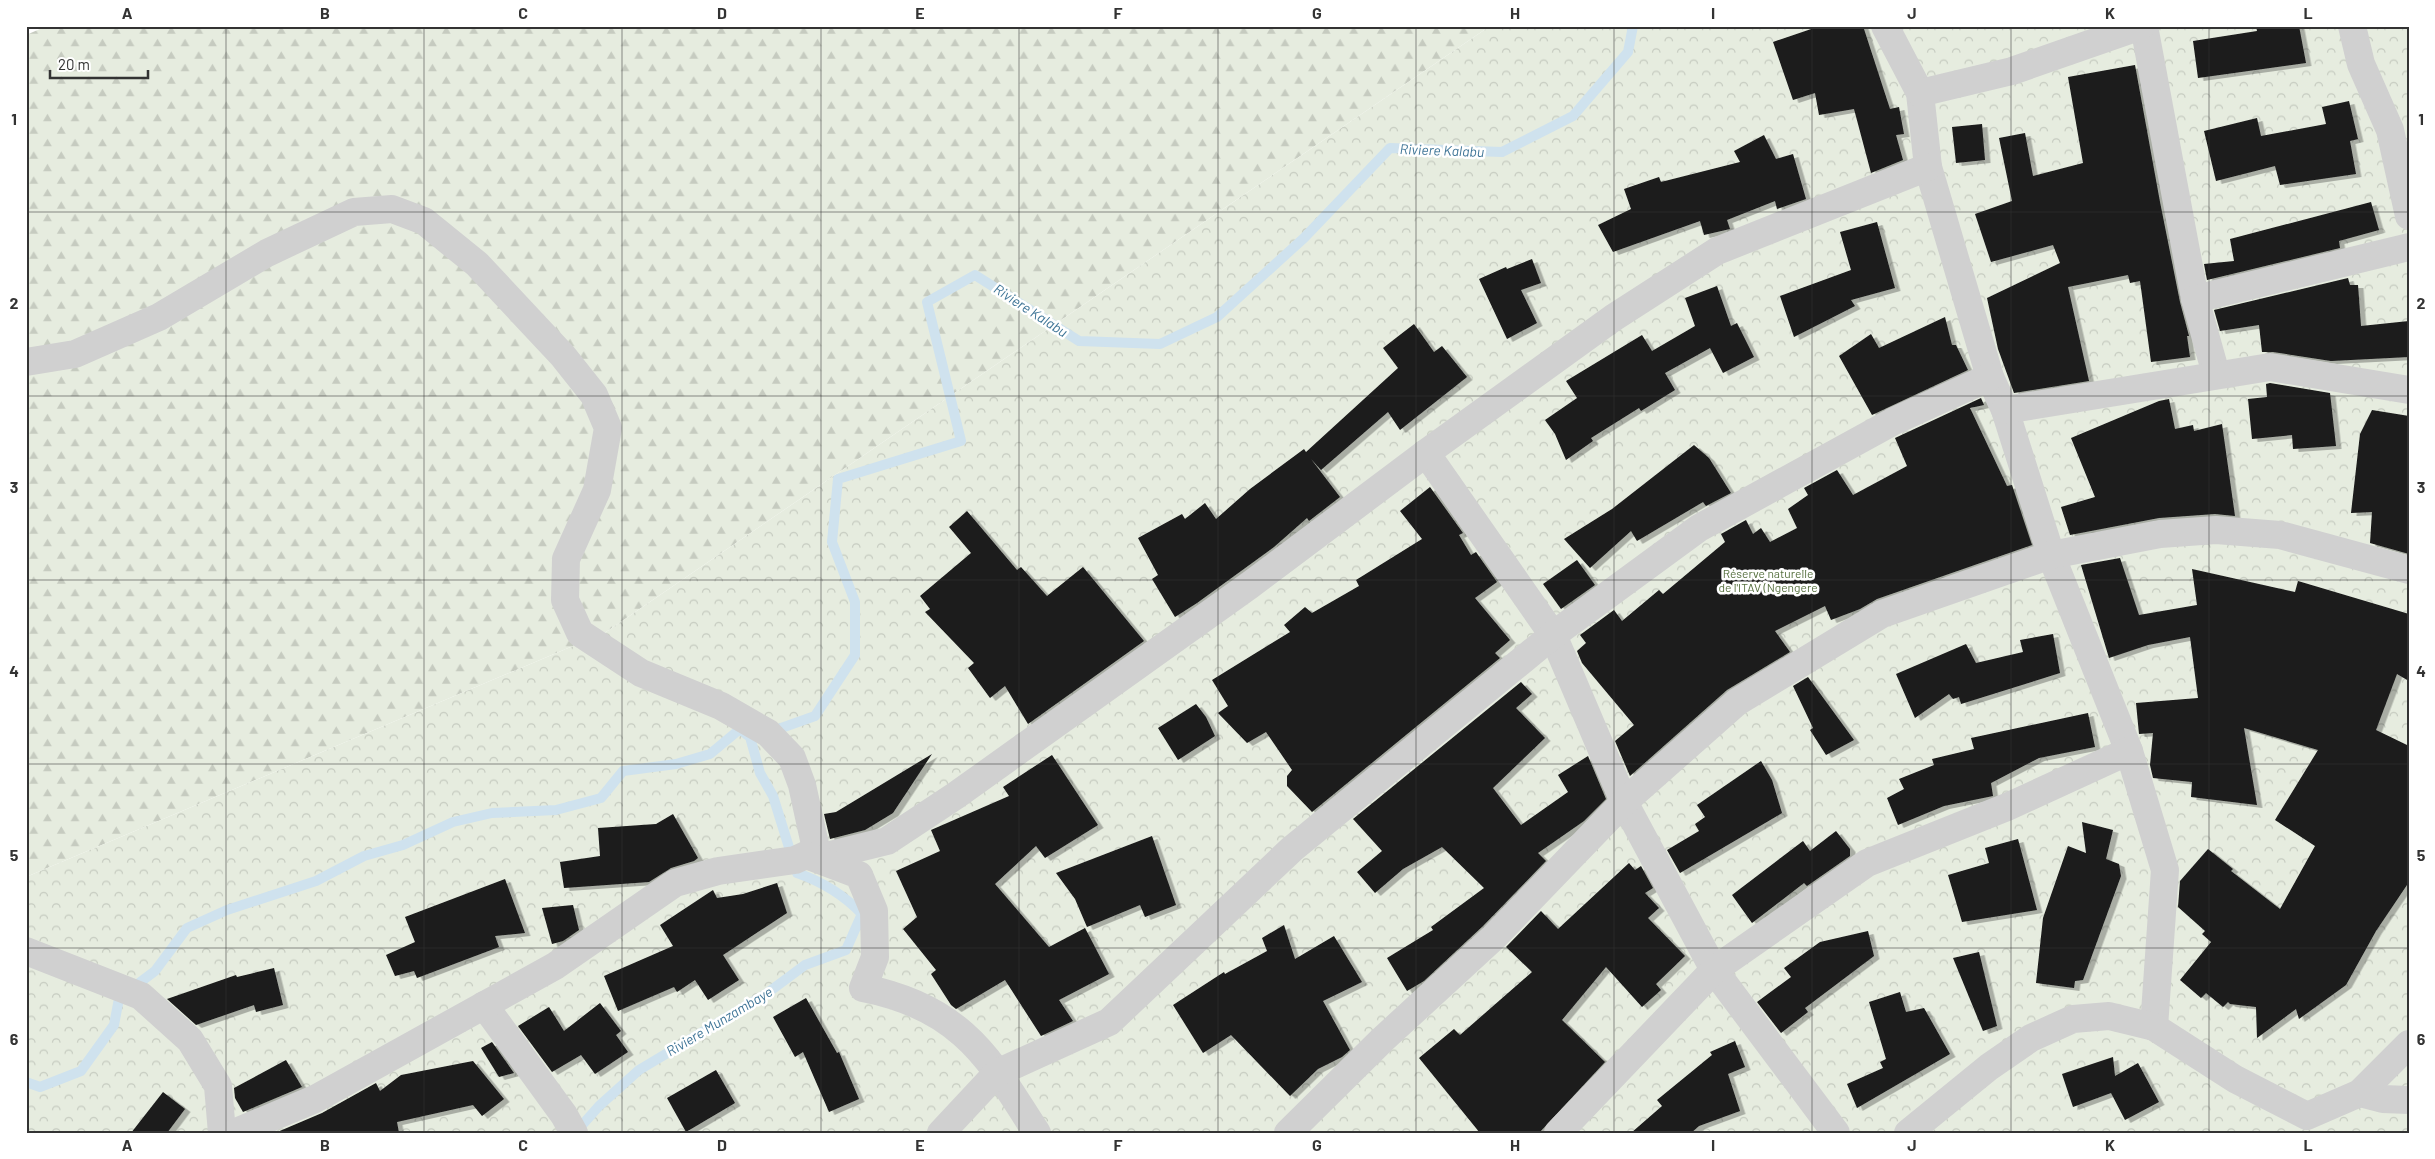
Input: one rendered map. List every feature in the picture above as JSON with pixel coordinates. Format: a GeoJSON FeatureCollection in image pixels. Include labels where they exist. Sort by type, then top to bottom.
{"type":"FeatureCollection","features":[{"type":"Feature","properties":{"kind":"street"},"geometry":{"type":"LineString","coordinates":[[1884,26],[1920,93],[1928,167],[1990,377],[2005,410],[2052,556],[2128,751],[2165,870],[2154,1027]]}},
{"type":"Feature","properties":{"kind":"street"},"geometry":{"type":"LineString","coordinates":[[1920,93],[2012,71],[2142,26],[2195,299],[2216,374]]}},
{"type":"Feature","properties":{"kind":"street"},"geometry":{"type":"LineString","coordinates":[[2352,26],[2361,64],[2390,130],[2409,216]]}},
{"type":"Feature","properties":{"kind":"street"},"geometry":{"type":"LineString","coordinates":[[234,1133],[316,1099],[555,966],[675,883],[718,871],[779,863],[887,841],[1242,591],[1426,453],[1613,318],[1717,251],[1928,167]]}},
{"type":"Feature","properties":{"kind":"street"},"geometry":{"type":"LineString","coordinates":[[26,362],[75,354],[159,317],[267,253],[354,212],[392,209],[424,221],[477,264],[563,356],[594,395],[608,428],[597,490],[566,559],[565,600],[580,633],[641,673],[721,706],[768,733],[792,758],[802,785],[812,856]]}},
{"type":"Feature","properties":{"kind":"street"},"geometry":{"type":"LineString","coordinates":[[2195,299],[2409,247]]}},
{"type":"Feature","properties":{"kind":"street"},"geometry":{"type":"LineString","coordinates":[[2005,410],[2216,374],[2270,368],[2409,390]]}},
{"type":"Feature","properties":{"kind":"street"},"geometry":{"type":"LineString","coordinates":[[941,1133],[997,1072],[1109,1022],[1292,849],[1553,636],[1699,528],[1894,421],[1990,377]]}},
{"type":"Feature","properties":{"kind":"street"},"geometry":{"type":"LineString","coordinates":[[1426,453],[1553,636],[1624,802],[1714,970],[1836,1133]]}},
{"type":"Feature","properties":{"kind":"street"},"geometry":{"type":"LineString","coordinates":[[1288,1133],[1382,1040],[1494,938],[1624,802],[1737,702],[1882,614],[2052,556],[2160,534],[2216,530],[2280,535],[2409,570]]}},
{"type":"Feature","properties":{"kind":"street"},"geometry":{"type":"LineString","coordinates":[[1558,1133],[1714,970],[1867,863],[2007,807],[2128,751]]}},
{"type":"Feature","properties":{"kind":"street"},"geometry":{"type":"LineString","coordinates":[[812,856],[860,875],[874,911],[875,957],[863,988],[890,993],[926,1010],[964,1034],[997,1072],[1038,1133]]}},
{"type":"Feature","properties":{"kind":"street"},"geometry":{"type":"LineString","coordinates":[[26,951],[141,996],[190,1040],[218,1086],[222,1133]]}},
{"type":"Feature","properties":{"kind":"street"},"geometry":{"type":"LineString","coordinates":[[484,1005],[569,1124]]}},
{"type":"Feature","properties":{"kind":"street"},"geometry":{"type":"LineString","coordinates":[[1908,1133],[1990,1067],[2030,1038],[2073,1019],[2109,1016],[2154,1027],[2235,1079],[2307,1116],[2360,1093],[2409,1044]]}},
{"type":"Feature","properties":{"kind":"street"},"geometry":{"type":"LineString","coordinates":[[2360,1093],[2383,1099],[2409,1100]]}},
{"type":"Feature","properties":{"kind":"green space"},"geometry":{"type":"Polygon","coordinates":[[[47,26],[1490,26],[606,632],[26,877],[26,35],[47,26]]]}},
{"type":"Feature","properties":{"kind":"green space","name":"Réserve naturelle de l'ITAV (Ngengere"},"geometry":{"type":"Polygon","coordinates":[[[1490,26],[2409,26],[2409,1133],[26,1133],[26,877],[606,632],[1490,26]]]}},
{"type":"Feature","properties":{"kind":"building"},"geometry":{"type":"Polygon","coordinates":[[[1820,26],[1863,26],[1890,109],[1899,107],[1904,134],[1896,135],[1903,160],[1871,173],[1854,109],[1819,115],[1815,93],[1793,100],[1773,42],[1820,26]]]}},
{"type":"Feature","properties":{"kind":"building"},"geometry":{"type":"Polygon","coordinates":[[[2256,26],[2299,26],[2306,63],[2198,78],[2193,41],[2257,31],[2256,26]]]}},
{"type":"Feature","properties":{"kind":"building"},"geometry":{"type":"Polygon","coordinates":[[[2135,65],[2160,202],[2180,302],[2189,336],[2187,336],[2190,357],[2151,362],[2140,281],[2130,283],[2128,275],[2068,287],[2089,381],[2014,393],[1998,349],[1987,298],[2060,263],[2053,245],[1991,262],[1975,214],[2012,201],[1999,138],[2025,133],[2033,176],[2083,163],[2068,77],[2135,65]]]}},
{"type":"Feature","properties":{"kind":"building"},"geometry":{"type":"Polygon","coordinates":[[[2349,101],[2358,139],[2350,141],[2356,174],[2280,185],[2275,166],[2216,181],[2204,131],[2257,118],[2261,136],[2326,124],[2322,107],[2349,101]]]}},
{"type":"Feature","properties":{"kind":"building"},"geometry":{"type":"Polygon","coordinates":[[[1982,124],[1985,160],[1956,163],[1952,127],[1982,124]]]}},
{"type":"Feature","properties":{"kind":"building"},"geometry":{"type":"Polygon","coordinates":[[[1764,135],[1776,159],[1793,154],[1806,199],[1777,209],[1775,201],[1727,220],[1730,229],[1704,235],[1700,221],[1613,252],[1598,225],[1631,209],[1624,189],[1659,177],[1661,182],[1740,162],[1734,151],[1764,135]]]}},
{"type":"Feature","properties":{"kind":"building"},"geometry":{"type":"Polygon","coordinates":[[[2371,202],[2379,230],[2339,241],[2340,248],[2207,280],[2204,264],[2234,261],[2230,239],[2371,202]]]}},
{"type":"Feature","properties":{"kind":"building"},"geometry":{"type":"Polygon","coordinates":[[[1877,222],[1895,288],[1851,300],[1855,306],[1794,337],[1780,296],[1851,270],[1840,232],[1877,222]]]}},
{"type":"Feature","properties":{"kind":"building"},"geometry":{"type":"Polygon","coordinates":[[[1532,259],[1541,283],[1521,290],[1537,323],[1507,339],[1479,279],[1506,267],[1507,269],[1532,259]]]}},
{"type":"Feature","properties":{"kind":"building"},"geometry":{"type":"Polygon","coordinates":[[[2348,278],[2350,285],[2358,285],[2361,326],[2409,321],[2409,357],[2331,361],[2262,352],[2259,325],[2220,331],[2214,310],[2348,278]]]}},
{"type":"Feature","properties":{"kind":"building"},"geometry":{"type":"Polygon","coordinates":[[[1717,286],[1731,326],[1737,323],[1754,357],[1723,373],[1710,348],[1665,373],[1675,390],[1641,411],[1639,408],[1591,438],[1593,441],[1566,460],[1555,434],[1545,420],[1577,398],[1566,381],[1642,335],[1652,351],[1695,326],[1685,298],[1717,286]]]}},
{"type":"Feature","properties":{"kind":"building"},"geometry":{"type":"Polygon","coordinates":[[[1945,317],[1952,345],[1956,345],[1968,370],[1872,415],[1839,356],[1871,334],[1879,348],[1945,317]]]}},
{"type":"Feature","properties":{"kind":"building"},"geometry":{"type":"Polygon","coordinates":[[[1414,324],[1434,352],[1442,346],[1467,377],[1400,430],[1388,412],[1321,470],[1311,459],[1340,497],[1309,521],[1307,518],[1274,547],[1175,617],[1152,579],[1158,575],[1138,538],[1182,514],[1185,519],[1205,503],[1216,519],[1250,489],[1304,449],[1306,452],[1398,368],[1383,348],[1414,324]]]}},
{"type":"Feature","properties":{"kind":"building"},"geometry":{"type":"Polygon","coordinates":[[[2270,383],[2330,393],[2336,446],[2293,449],[2292,435],[2252,439],[2248,399],[2267,397],[2266,384],[2270,383]]]}},
{"type":"Feature","properties":{"kind":"building"},"geometry":{"type":"Polygon","coordinates":[[[1981,398],[1984,405],[1970,408],[2007,486],[2012,485],[2032,545],[1877,599],[1860,609],[1831,620],[1825,606],[1775,631],[1790,652],[1727,690],[1630,776],[1615,741],[1634,725],[1582,663],[1577,651],[1586,643],[1580,635],[1614,610],[1622,621],[1659,590],[1663,594],[1725,542],[1721,534],[1746,520],[1753,534],[1761,528],[1770,542],[1797,528],[1788,509],[1808,495],[1804,488],[1837,470],[1853,495],[1907,466],[1895,438],[1981,398]]]}},
{"type":"Feature","properties":{"kind":"building"},"geometry":{"type":"Polygon","coordinates":[[[2169,399],[2175,429],[2193,425],[2194,431],[2222,424],[2235,516],[2215,514],[2159,518],[2070,535],[2061,507],[2095,497],[2071,438],[2159,401],[2169,399]]]}},
{"type":"Feature","properties":{"kind":"building"},"geometry":{"type":"Polygon","coordinates":[[[2372,410],[2409,416],[2409,554],[2370,543],[2372,512],[2351,513],[2360,434],[2372,410]]]}},
{"type":"Feature","properties":{"kind":"building"},"geometry":{"type":"Polygon","coordinates":[[[1694,445],[1709,458],[1731,493],[1706,506],[1703,502],[1637,541],[1631,531],[1590,568],[1564,539],[1612,509],[1694,445]]]}},
{"type":"Feature","properties":{"kind":"building"},"geometry":{"type":"Polygon","coordinates":[[[1430,487],[1463,533],[1459,535],[1471,555],[1476,552],[1497,582],[1475,598],[1510,640],[1495,653],[1500,658],[1312,812],[1287,786],[1287,776],[1292,770],[1266,732],[1247,743],[1218,713],[1228,706],[1212,680],[1290,632],[1284,625],[1305,607],[1312,613],[1359,586],[1356,580],[1422,539],[1400,511],[1430,487]]]}},
{"type":"Feature","properties":{"kind":"building"},"geometry":{"type":"Polygon","coordinates":[[[967,511],[1017,570],[1021,567],[1047,596],[1083,567],[1144,641],[1028,724],[1005,686],[990,698],[968,668],[974,663],[925,612],[930,609],[920,596],[971,553],[949,527],[967,511]]]}},
{"type":"Feature","properties":{"kind":"building"},"geometry":{"type":"Polygon","coordinates":[[[2120,558],[2139,615],[2197,605],[2192,569],[2295,592],[2298,581],[2409,614],[2409,681],[2397,674],[2376,730],[2409,746],[2409,882],[2376,931],[2346,985],[2299,1019],[2296,1009],[2257,1038],[2256,1007],[2230,1004],[2228,1002],[2223,1007],[2206,993],[2201,998],[2180,980],[2211,942],[2202,934],[2205,931],[2178,907],[2180,881],[2208,849],[2233,869],[2231,871],[2280,909],[2315,846],[2275,820],[2318,750],[2244,728],[2257,805],[2191,797],[2192,782],[2153,778],[2150,765],[2153,733],[2139,734],[2136,703],[2198,698],[2190,637],[2148,645],[2109,658],[2081,565],[2120,558]]]}},
{"type":"Feature","properties":{"kind":"building"},"geometry":{"type":"Polygon","coordinates":[[[1577,560],[1595,585],[1561,609],[1543,584],[1577,560]]]}},
{"type":"Feature","properties":{"kind":"building"},"geometry":{"type":"Polygon","coordinates":[[[2053,634],[2060,673],[1961,704],[1959,697],[1953,699],[1949,694],[1915,718],[1896,674],[1966,644],[1976,663],[2023,652],[2020,640],[2053,634]]]}},
{"type":"Feature","properties":{"kind":"building"},"geometry":{"type":"Polygon","coordinates":[[[1808,677],[1854,740],[1826,755],[1810,730],[1813,728],[1793,686],[1808,677]]]}},
{"type":"Feature","properties":{"kind":"building"},"geometry":{"type":"Polygon","coordinates":[[[1521,682],[1532,694],[1516,708],[1545,738],[1493,788],[1521,825],[1568,792],[1558,775],[1588,756],[1606,799],[1584,821],[1538,853],[1546,861],[1483,926],[1424,981],[1407,991],[1387,958],[1433,930],[1431,927],[1484,888],[1442,847],[1403,869],[1375,893],[1357,872],[1382,851],[1353,819],[1521,682]]]}},
{"type":"Feature","properties":{"kind":"building"},"geometry":{"type":"Polygon","coordinates":[[[1196,704],[1206,717],[1215,736],[1178,760],[1158,728],[1196,704]]]}},
{"type":"Feature","properties":{"kind":"building"},"geometry":{"type":"Polygon","coordinates":[[[2088,713],[2095,747],[2039,758],[1991,783],[1993,796],[1944,806],[1898,825],[1887,798],[1904,789],[1899,779],[1934,765],[1932,759],[1974,749],[1971,738],[2088,713]]]}},
{"type":"Feature","properties":{"kind":"building"},"geometry":{"type":"Polygon","coordinates":[[[932,754],[893,813],[865,830],[830,839],[824,814],[836,812],[932,754]]]}},
{"type":"Feature","properties":{"kind":"building"},"geometry":{"type":"Polygon","coordinates":[[[1052,755],[1098,825],[1045,858],[1036,846],[995,884],[1049,947],[1085,928],[1109,974],[1059,1000],[1073,1021],[1041,1036],[1005,980],[956,1009],[951,1005],[931,974],[936,970],[903,929],[917,917],[896,871],[940,851],[931,830],[1009,796],[1003,787],[1052,755]]]}},
{"type":"Feature","properties":{"kind":"building"},"geometry":{"type":"Polygon","coordinates":[[[1761,761],[1772,780],[1782,813],[1680,873],[1667,850],[1699,831],[1695,824],[1705,817],[1697,805],[1761,761]]]}},
{"type":"Feature","properties":{"kind":"building"},"geometry":{"type":"Polygon","coordinates":[[[673,814],[698,858],[694,861],[671,868],[649,882],[564,888],[560,862],[600,856],[598,828],[656,824],[673,814]]]}},
{"type":"Feature","properties":{"kind":"building"},"geometry":{"type":"Polygon","coordinates":[[[2082,822],[2113,830],[2106,859],[2119,864],[2121,876],[2083,980],[2075,981],[2074,988],[2036,983],[2043,918],[2068,846],[2086,853],[2082,822]]]}},
{"type":"Feature","properties":{"kind":"building"},"geometry":{"type":"Polygon","coordinates":[[[1836,831],[1850,849],[1850,856],[1807,886],[1804,883],[1752,923],[1732,895],[1803,841],[1810,851],[1836,831]]]}},
{"type":"Feature","properties":{"kind":"building"},"geometry":{"type":"Polygon","coordinates":[[[1152,836],[1176,905],[1145,917],[1140,905],[1087,927],[1075,899],[1056,873],[1152,836]]]}},
{"type":"Feature","properties":{"kind":"building"},"geometry":{"type":"Polygon","coordinates":[[[2018,839],[2037,910],[1962,922],[1948,875],[1989,863],[1985,848],[2018,839]]]}},
{"type":"Feature","properties":{"kind":"building"},"geometry":{"type":"Polygon","coordinates":[[[1629,863],[1635,870],[1641,866],[1653,888],[1645,893],[1659,908],[1648,918],[1685,956],[1656,984],[1661,990],[1642,1007],[1606,967],[1562,1020],[1605,1062],[1539,1133],[1480,1133],[1419,1058],[1454,1029],[1460,1035],[1532,972],[1506,947],[1541,911],[1558,929],[1629,863]]]}},
{"type":"Feature","properties":{"kind":"building"},"geometry":{"type":"Polygon","coordinates":[[[505,879],[525,933],[495,936],[499,947],[417,978],[414,971],[395,976],[386,955],[415,942],[405,917],[505,879]]]}},
{"type":"Feature","properties":{"kind":"building"},"geometry":{"type":"Polygon","coordinates":[[[777,883],[787,913],[723,955],[739,980],[708,1000],[695,980],[677,992],[674,987],[618,1011],[604,976],[673,946],[660,925],[713,890],[717,898],[743,894],[777,883]]]}},
{"type":"Feature","properties":{"kind":"building"},"geometry":{"type":"Polygon","coordinates":[[[573,905],[579,930],[563,941],[552,944],[542,908],[573,905]]]}},
{"type":"Feature","properties":{"kind":"building"},"geometry":{"type":"Polygon","coordinates":[[[1284,925],[1295,959],[1334,936],[1362,982],[1323,1001],[1350,1050],[1342,1057],[1318,1069],[1290,1096],[1231,1035],[1203,1053],[1173,1005],[1224,972],[1225,974],[1267,951],[1262,938],[1284,925]]]}},
{"type":"Feature","properties":{"kind":"building"},"geometry":{"type":"Polygon","coordinates":[[[1868,931],[1874,956],[1805,1008],[1808,1012],[1781,1033],[1757,1002],[1791,977],[1784,968],[1820,942],[1868,931]]]}},
{"type":"Feature","properties":{"kind":"building"},"geometry":{"type":"Polygon","coordinates":[[[1979,952],[1997,1026],[1983,1031],[1953,958],[1979,952]]]}},
{"type":"Feature","properties":{"kind":"building"},"geometry":{"type":"Polygon","coordinates":[[[274,968],[283,1005],[256,1012],[254,1005],[196,1025],[167,999],[236,975],[237,977],[274,968]]]}},
{"type":"Feature","properties":{"kind":"building"},"geometry":{"type":"Polygon","coordinates":[[[1900,992],[1906,1012],[1924,1008],[1950,1054],[1857,1108],[1847,1084],[1883,1068],[1880,1062],[1886,1059],[1869,1002],[1900,992]]]}},
{"type":"Feature","properties":{"kind":"building"},"geometry":{"type":"Polygon","coordinates":[[[806,998],[837,1053],[839,1052],[859,1099],[829,1112],[803,1052],[795,1057],[773,1017],[806,998]]]}},
{"type":"Feature","properties":{"kind":"building"},"geometry":{"type":"Polygon","coordinates":[[[600,1003],[621,1031],[616,1035],[628,1052],[595,1074],[581,1055],[552,1072],[518,1026],[549,1007],[564,1031],[600,1003]]]}},
{"type":"Feature","properties":{"kind":"building"},"geometry":{"type":"Polygon","coordinates":[[[1735,1041],[1745,1067],[1728,1074],[1740,1111],[1699,1126],[1691,1133],[1631,1133],[1662,1106],[1657,1100],[1712,1055],[1710,1052],[1735,1041]]]}},
{"type":"Feature","properties":{"kind":"building"},"geometry":{"type":"Polygon","coordinates":[[[492,1042],[514,1073],[499,1077],[481,1048],[492,1042]]]}},
{"type":"Feature","properties":{"kind":"building"},"geometry":{"type":"Polygon","coordinates":[[[2113,1057],[2115,1076],[2138,1063],[2159,1102],[2125,1120],[2111,1093],[2073,1107],[2062,1074],[2113,1057]]]}},
{"type":"Feature","properties":{"kind":"building"},"geometry":{"type":"Polygon","coordinates":[[[286,1060],[302,1087],[243,1112],[235,1098],[234,1088],[286,1060]]]}},
{"type":"Feature","properties":{"kind":"building"},"geometry":{"type":"Polygon","coordinates":[[[473,1061],[504,1099],[482,1116],[473,1105],[397,1122],[399,1133],[275,1133],[322,1113],[376,1083],[380,1091],[401,1075],[473,1061]]]}},
{"type":"Feature","properties":{"kind":"building"},"geometry":{"type":"Polygon","coordinates":[[[716,1070],[735,1103],[686,1132],[667,1098],[716,1070]]]}},
{"type":"Feature","properties":{"kind":"building"},"geometry":{"type":"Polygon","coordinates":[[[163,1092],[185,1109],[167,1133],[131,1133],[163,1092]]]}},
{"type":"Feature","properties":{"kind":"waterway","name":"Riviere Kalabu"},"geometry":{"type":"LineString","coordinates":[[770,732],[815,716],[855,655],[855,602],[832,542],[838,479],[961,441],[927,302],[975,275],[1079,341],[1160,344],[1217,317],[1304,238],[1390,148],[1502,152],[1573,116],[1628,52],[1633,26]]}},
{"type":"Feature","properties":{"kind":"waterway"},"geometry":{"type":"LineString","coordinates":[[26,1082],[40,1087],[81,1071],[114,1025],[121,988],[131,989],[155,971],[187,928],[227,910],[316,881],[364,856],[403,845],[453,822],[492,813],[556,810],[601,798],[623,771],[676,764],[710,754],[740,729],[747,735]]}},
{"type":"Feature","properties":{"kind":"waterway","name":"Riviere Munzambaye"},"geometry":{"type":"LineString","coordinates":[[576,1132],[599,1106],[639,1070],[766,994],[805,965],[846,950],[862,914],[832,889],[797,873],[773,796],[760,773],[750,737]]}}]}
